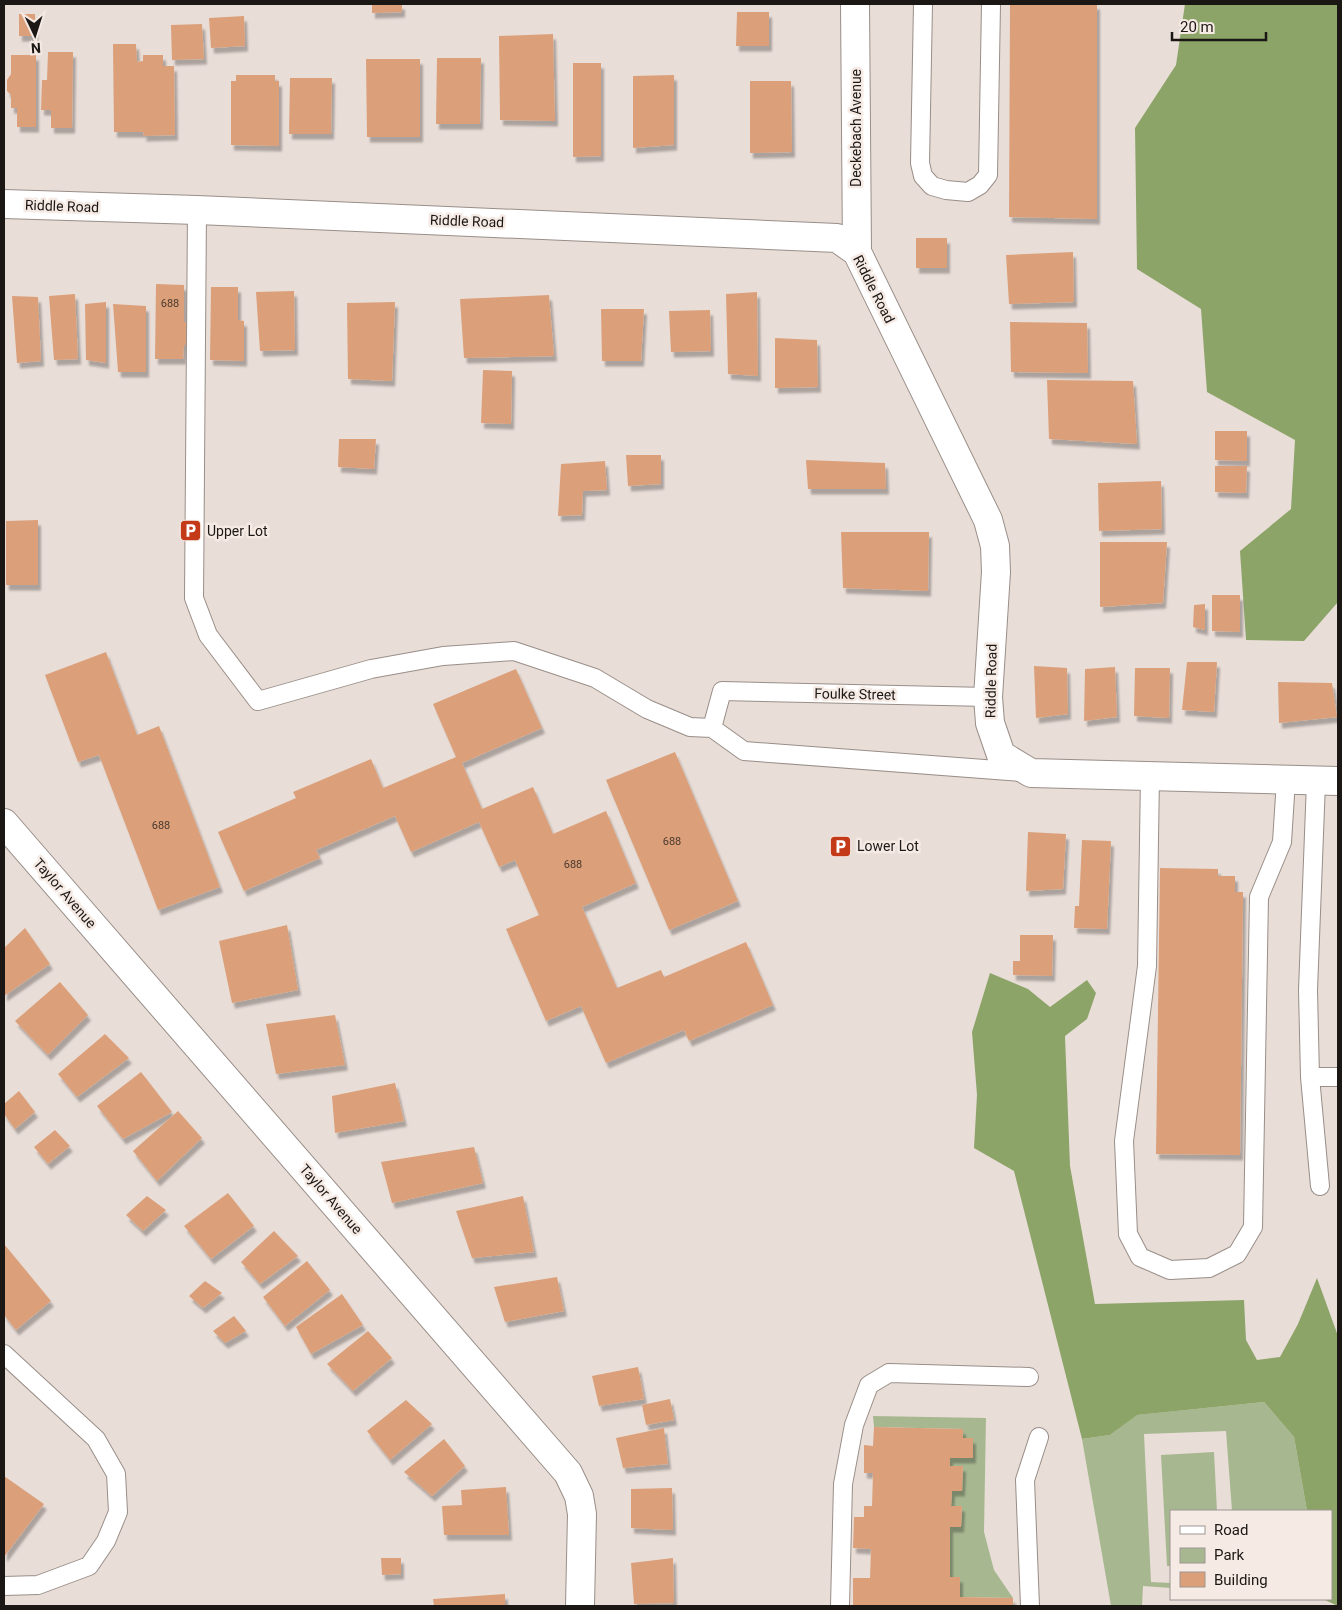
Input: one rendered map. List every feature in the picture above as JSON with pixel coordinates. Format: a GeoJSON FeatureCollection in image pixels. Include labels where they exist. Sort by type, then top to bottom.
{"type":"FeatureCollection","features":[{"type":"Feature","properties":{"kind":"street","name":"Deckebach Avenue"},"geometry":{"type":"LineString","coordinates":[[855,4],[857,252]]}},
{"type":"Feature","properties":{"kind":"street","name":"Riddle Road"},"geometry":{"type":"LineString","coordinates":[[4,204],[817,235],[836,238],[857,252],[988,520],[994,546],[996,572],[988,697],[990,723],[1002,755],[1031,773]]}},
{"type":"Feature","properties":{"kind":"street"},"geometry":{"type":"LineString","coordinates":[[1031,773],[1327,781]]}},
{"type":"Feature","properties":{"kind":"street","name":"Taylor Avenue"},"geometry":{"type":"LineString","coordinates":[[4,823],[568,1472],[579,1496],[582,1514],[580,1606]]}},
{"type":"Feature","properties":{"kind":"lane"},"geometry":{"type":"LineString","coordinates":[[923,4],[920,163],[923,176],[932,186],[968,192],[980,185],[988,175],[990,4]]}},
{"type":"Feature","properties":{"kind":"lane"},"geometry":{"type":"LineString","coordinates":[[198,210],[194,598],[208,635],[258,701],[371,669],[443,656],[514,651],[595,678],[647,709],[690,728],[712,728],[744,751],[1031,773]]}},
{"type":"Feature","properties":{"kind":"lane","name":"Foulke Street"},"geometry":{"type":"LineString","coordinates":[[712,728],[722,691],[988,697]]}},
{"type":"Feature","properties":{"kind":"lane"},"geometry":{"type":"LineString","coordinates":[[1150,776],[1147,966],[1124,1141],[1128,1234],[1140,1257],[1170,1270],[1209,1268],[1237,1254],[1253,1227],[1260,897],[1282,842],[1286,780]]}},
{"type":"Feature","properties":{"kind":"lane"},"geometry":{"type":"LineString","coordinates":[[1320,1186],[1310,1077],[1308,990],[1327,781]]}},
{"type":"Feature","properties":{"kind":"lane"},"geometry":{"type":"LineString","coordinates":[[1310,1077],[1338,1077]]}},
{"type":"Feature","properties":{"kind":"lane"},"geometry":{"type":"LineString","coordinates":[[4,1354],[96,1439],[116,1474],[118,1512],[106,1541],[89,1566],[38,1585],[4,1586]]}},
{"type":"Feature","properties":{"kind":"lane"},"geometry":{"type":"LineString","coordinates":[[840,1606],[844,1484],[854,1425],[869,1385],[889,1373],[1030,1377]]}},
{"type":"Feature","properties":{"kind":"lane"},"geometry":{"type":"LineString","coordinates":[[1030,1606],[1025,1480],[1038,1437]]}},
{"type":"Feature","properties":{"kind":"green space"},"geometry":{"type":"Polygon","coordinates":[[[1185,4],[1338,4],[1338,602],[1304,641],[1246,640],[1240,551],[1291,509],[1295,440],[1207,392],[1201,309],[1137,269],[1135,128],[1176,65],[1185,4]]]}},
{"type":"Feature","properties":{"kind":"green space"},"geometry":{"type":"Polygon","coordinates":[[[990,973],[1028,989],[1050,1007],[1087,980],[1096,993],[1087,1019],[1065,1036],[1070,1166],[1095,1304],[1244,1300],[1246,1340],[1257,1360],[1280,1357],[1298,1324],[1317,1278],[1338,1336],[1338,1606],[1325,1600],[1332,1600],[1332,1510],[1307,1510],[1294,1437],[1264,1402],[1137,1415],[1110,1435],[1082,1439],[1014,1171],[974,1148],[977,1095],[972,1032],[990,973]]]}},
{"type":"Feature","properties":{"kind":"green space"},"geometry":{"type":"Polygon","coordinates":[[[1264,1402],[1294,1437],[1307,1510],[1232,1510],[1226,1431],[1144,1434],[1151,1582],[1170,1583],[1170,1588],[1143,1586],[1142,1606],[1111,1606],[1082,1439],[1110,1435],[1136,1415],[1264,1402]]]}},
{"type":"Feature","properties":{"kind":"green space"},"geometry":{"type":"Polygon","coordinates":[[[873,1416],[986,1418],[984,1532],[994,1570],[1013,1598],[960,1597],[960,1577],[950,1577],[950,1527],[961,1527],[962,1507],[951,1506],[952,1491],[962,1491],[963,1467],[950,1466],[950,1458],[973,1458],[973,1438],[963,1438],[963,1429],[874,1427],[873,1416]]]}},
{"type":"Feature","properties":{"kind":"green space"},"geometry":{"type":"Polygon","coordinates":[[[1214,1452],[1217,1510],[1170,1510],[1170,1566],[1167,1566],[1161,1455],[1214,1452]]]}},
{"type":"Feature","properties":{"kind":"building"},"geometry":{"type":"Polygon","coordinates":[[[372,4],[402,4],[402,12],[372,13],[372,4]]]}},
{"type":"Feature","properties":{"kind":"building"},"geometry":{"type":"Polygon","coordinates":[[[1010,4],[1097,4],[1097,219],[1009,217],[1010,4]]]}},
{"type":"Feature","properties":{"kind":"building"},"geometry":{"type":"Polygon","coordinates":[[[737,12],[769,12],[769,46],[736,46],[737,12]]]}},
{"type":"Feature","properties":{"kind":"building"},"geometry":{"type":"Polygon","coordinates":[[[19,14],[35,14],[35,36],[19,36],[19,14]]]}},
{"type":"Feature","properties":{"kind":"building"},"geometry":{"type":"Polygon","coordinates":[[[244,16],[245,46],[211,48],[209,18],[244,16]]]}},
{"type":"Feature","properties":{"kind":"building"},"geometry":{"type":"Polygon","coordinates":[[[202,24],[204,59],[172,60],[171,25],[202,24]]]}},
{"type":"Feature","properties":{"kind":"building"},"geometry":{"type":"Polygon","coordinates":[[[553,34],[555,121],[500,120],[499,36],[553,34]]]}},
{"type":"Feature","properties":{"kind":"building"},"geometry":{"type":"Polygon","coordinates":[[[113,44],[136,44],[137,62],[143,61],[143,55],[163,55],[163,66],[174,66],[175,135],[143,136],[144,132],[114,132],[113,44]]]}},
{"type":"Feature","properties":{"kind":"building"},"geometry":{"type":"Polygon","coordinates":[[[48,52],[73,52],[72,128],[51,128],[51,110],[41,110],[42,80],[47,80],[48,52]]]}},
{"type":"Feature","properties":{"kind":"building"},"geometry":{"type":"Polygon","coordinates":[[[11,55],[36,55],[36,127],[17,127],[17,108],[11,108],[11,95],[7,91],[7,80],[11,74],[11,55]]]}},
{"type":"Feature","properties":{"kind":"building"},"geometry":{"type":"Polygon","coordinates":[[[437,58],[481,58],[480,124],[436,124],[437,58]]]}},
{"type":"Feature","properties":{"kind":"building"},"geometry":{"type":"Polygon","coordinates":[[[366,59],[420,59],[420,137],[367,137],[366,59]]]}},
{"type":"Feature","properties":{"kind":"building"},"geometry":{"type":"Polygon","coordinates":[[[573,63],[601,63],[601,156],[573,157],[573,63]]]}},
{"type":"Feature","properties":{"kind":"building"},"geometry":{"type":"Polygon","coordinates":[[[236,75],[275,75],[275,81],[279,81],[279,146],[231,145],[231,81],[236,81],[236,75]]]}},
{"type":"Feature","properties":{"kind":"building"},"geometry":{"type":"Polygon","coordinates":[[[674,75],[674,145],[633,148],[633,76],[674,75]]]}},
{"type":"Feature","properties":{"kind":"building"},"geometry":{"type":"Polygon","coordinates":[[[290,78],[332,78],[331,134],[289,134],[290,78]]]}},
{"type":"Feature","properties":{"kind":"building"},"geometry":{"type":"Polygon","coordinates":[[[750,81],[791,81],[792,152],[750,153],[750,81]]]}},
{"type":"Feature","properties":{"kind":"building"},"geometry":{"type":"Polygon","coordinates":[[[916,238],[947,238],[947,268],[916,268],[916,238]]]}},
{"type":"Feature","properties":{"kind":"building"},"geometry":{"type":"Polygon","coordinates":[[[1073,252],[1074,302],[1009,304],[1006,255],[1073,252]]]}},
{"type":"Feature","properties":{"kind":"building"},"geometry":{"type":"Polygon","coordinates":[[[156,284],[184,285],[184,322],[193,322],[193,345],[184,345],[183,359],[155,359],[156,284]]]}},
{"type":"Feature","properties":{"kind":"building"},"geometry":{"type":"Polygon","coordinates":[[[211,287],[238,287],[238,320],[244,321],[244,361],[210,360],[211,287]]]}},
{"type":"Feature","properties":{"kind":"building"},"geometry":{"type":"Polygon","coordinates":[[[294,291],[295,350],[260,351],[256,292],[294,291]]]}},
{"type":"Feature","properties":{"kind":"building"},"geometry":{"type":"Polygon","coordinates":[[[757,292],[758,376],[728,374],[726,294],[757,292]]]}},
{"type":"Feature","properties":{"kind":"building"},"geometry":{"type":"Polygon","coordinates":[[[75,294],[78,359],[54,360],[49,296],[75,294]]]}},
{"type":"Feature","properties":{"kind":"building"},"geometry":{"type":"Polygon","coordinates":[[[549,295],[554,356],[464,358],[460,299],[549,295]]]}},
{"type":"Feature","properties":{"kind":"building"},"geometry":{"type":"Polygon","coordinates":[[[12,296],[38,297],[41,361],[17,363],[12,296]]]}},
{"type":"Feature","properties":{"kind":"building"},"geometry":{"type":"Polygon","coordinates":[[[106,302],[106,363],[86,360],[85,304],[106,302]]]}},
{"type":"Feature","properties":{"kind":"building"},"geometry":{"type":"Polygon","coordinates":[[[395,302],[392,381],[348,379],[347,303],[395,302]]]}},
{"type":"Feature","properties":{"kind":"building"},"geometry":{"type":"Polygon","coordinates":[[[113,304],[146,306],[146,372],[118,372],[113,304]]]}},
{"type":"Feature","properties":{"kind":"building"},"geometry":{"type":"Polygon","coordinates":[[[601,309],[644,309],[641,361],[602,361],[601,309]]]}},
{"type":"Feature","properties":{"kind":"building"},"geometry":{"type":"Polygon","coordinates":[[[710,310],[711,351],[671,352],[669,311],[710,310]]]}},
{"type":"Feature","properties":{"kind":"building"},"geometry":{"type":"Polygon","coordinates":[[[1010,322],[1087,323],[1088,373],[1011,372],[1010,322]]]}},
{"type":"Feature","properties":{"kind":"building"},"geometry":{"type":"Polygon","coordinates":[[[775,338],[817,340],[818,387],[775,388],[775,338]]]}},
{"type":"Feature","properties":{"kind":"building"},"geometry":{"type":"Polygon","coordinates":[[[483,370],[512,371],[511,424],[481,423],[483,370]]]}},
{"type":"Feature","properties":{"kind":"building"},"geometry":{"type":"Polygon","coordinates":[[[1047,380],[1133,381],[1137,444],[1049,439],[1047,380]]]}},
{"type":"Feature","properties":{"kind":"building"},"geometry":{"type":"Polygon","coordinates":[[[1215,431],[1247,431],[1247,461],[1215,460],[1215,431]]]}},
{"type":"Feature","properties":{"kind":"building"},"geometry":{"type":"Polygon","coordinates":[[[339,439],[376,439],[374,469],[338,467],[339,439]]]}},
{"type":"Feature","properties":{"kind":"building"},"geometry":{"type":"Polygon","coordinates":[[[626,455],[661,455],[661,484],[628,486],[626,455]]]}},
{"type":"Feature","properties":{"kind":"building"},"geometry":{"type":"Polygon","coordinates":[[[806,460],[885,463],[886,489],[808,489],[806,460]]]}},
{"type":"Feature","properties":{"kind":"building"},"geometry":{"type":"Polygon","coordinates":[[[605,461],[607,490],[583,491],[582,515],[558,516],[561,464],[605,461]]]}},
{"type":"Feature","properties":{"kind":"building"},"geometry":{"type":"Polygon","coordinates":[[[1215,466],[1247,466],[1246,493],[1215,492],[1215,466]]]}},
{"type":"Feature","properties":{"kind":"building"},"geometry":{"type":"Polygon","coordinates":[[[1161,481],[1162,529],[1099,531],[1098,483],[1161,481]]]}},
{"type":"Feature","properties":{"kind":"building"},"geometry":{"type":"Polygon","coordinates":[[[38,520],[38,585],[6,585],[6,521],[38,520]]]}},
{"type":"Feature","properties":{"kind":"building"},"geometry":{"type":"Polygon","coordinates":[[[841,532],[929,532],[928,591],[843,588],[841,532]]]}},
{"type":"Feature","properties":{"kind":"building"},"geometry":{"type":"Polygon","coordinates":[[[1100,542],[1167,542],[1163,603],[1100,607],[1100,542]]]}},
{"type":"Feature","properties":{"kind":"building"},"geometry":{"type":"Polygon","coordinates":[[[1212,595],[1240,595],[1240,632],[1212,631],[1212,595]]]}},
{"type":"Feature","properties":{"kind":"building"},"geometry":{"type":"Polygon","coordinates":[[[1205,604],[1205,630],[1193,627],[1194,605],[1205,604]]]}},
{"type":"Feature","properties":{"kind":"building"},"geometry":{"type":"Polygon","coordinates":[[[106,652],[137,735],[159,726],[220,887],[158,910],[99,755],[78,762],[45,675],[106,652]]]}},
{"type":"Feature","properties":{"kind":"building"},"geometry":{"type":"Polygon","coordinates":[[[1187,662],[1217,662],[1214,712],[1182,710],[1187,662]]]}},
{"type":"Feature","properties":{"kind":"building"},"geometry":{"type":"Polygon","coordinates":[[[1034,666],[1067,668],[1068,714],[1036,718],[1034,666]]]}},
{"type":"Feature","properties":{"kind":"building"},"geometry":{"type":"Polygon","coordinates":[[[1115,667],[1117,717],[1084,721],[1085,669],[1115,667]]]}},
{"type":"Feature","properties":{"kind":"building"},"geometry":{"type":"Polygon","coordinates":[[[1135,668],[1170,668],[1169,718],[1134,716],[1135,668]]]}},
{"type":"Feature","properties":{"kind":"building"},"geometry":{"type":"Polygon","coordinates":[[[516,669],[542,728],[462,763],[482,809],[533,787],[553,834],[606,811],[636,883],[582,907],[617,988],[661,970],[664,977],[746,942],[773,1005],[689,1041],[684,1030],[606,1063],[581,1006],[546,1021],[506,929],[539,915],[515,860],[499,867],[479,822],[411,852],[395,816],[316,850],[320,858],[244,891],[218,832],[296,798],[293,792],[371,759],[383,788],[456,757],[433,704],[516,669]]]}},
{"type":"Feature","properties":{"kind":"building"},"geometry":{"type":"Polygon","coordinates":[[[1278,682],[1332,683],[1337,717],[1279,723],[1278,682]]]}},
{"type":"Feature","properties":{"kind":"building"},"geometry":{"type":"Polygon","coordinates":[[[675,752],[738,901],[669,930],[606,780],[675,752]]]}},
{"type":"Feature","properties":{"kind":"building"},"geometry":{"type":"Polygon","coordinates":[[[1028,832],[1066,834],[1063,889],[1026,891],[1028,832]]]}},
{"type":"Feature","properties":{"kind":"building"},"geometry":{"type":"Polygon","coordinates":[[[1082,840],[1111,841],[1107,929],[1074,928],[1075,906],[1079,906],[1082,840]]]}},
{"type":"Feature","properties":{"kind":"building"},"geometry":{"type":"Polygon","coordinates":[[[1160,868],[1218,869],[1218,876],[1235,876],[1235,892],[1243,892],[1240,1155],[1156,1154],[1160,868]]]}},
{"type":"Feature","properties":{"kind":"building"},"geometry":{"type":"Polygon","coordinates":[[[287,925],[298,990],[232,1003],[219,941],[287,925]]]}},
{"type":"Feature","properties":{"kind":"building"},"geometry":{"type":"Polygon","coordinates":[[[25,928],[50,964],[4,996],[4,948],[25,928]]]}},
{"type":"Feature","properties":{"kind":"building"},"geometry":{"type":"Polygon","coordinates":[[[1020,935],[1053,935],[1052,976],[1013,975],[1013,961],[1020,961],[1020,935]]]}},
{"type":"Feature","properties":{"kind":"building"},"geometry":{"type":"Polygon","coordinates":[[[60,982],[88,1015],[48,1055],[15,1021],[60,982]]]}},
{"type":"Feature","properties":{"kind":"building"},"geometry":{"type":"Polygon","coordinates":[[[335,1015],[345,1065],[276,1074],[266,1024],[335,1015]]]}},
{"type":"Feature","properties":{"kind":"building"},"geometry":{"type":"Polygon","coordinates":[[[105,1034],[129,1058],[77,1097],[58,1074],[105,1034]]]}},
{"type":"Feature","properties":{"kind":"building"},"geometry":{"type":"Polygon","coordinates":[[[141,1072],[172,1112],[123,1139],[97,1106],[141,1072]]]}},
{"type":"Feature","properties":{"kind":"building"},"geometry":{"type":"Polygon","coordinates":[[[395,1083],[404,1121],[335,1133],[332,1096],[395,1083]]]}},
{"type":"Feature","properties":{"kind":"building"},"geometry":{"type":"Polygon","coordinates":[[[19,1091],[35,1112],[15,1129],[4,1114],[4,1104],[19,1091]]]}},
{"type":"Feature","properties":{"kind":"building"},"geometry":{"type":"Polygon","coordinates":[[[178,1111],[202,1138],[157,1181],[133,1151],[178,1111]]]}},
{"type":"Feature","properties":{"kind":"building"},"geometry":{"type":"Polygon","coordinates":[[[55,1130],[70,1146],[48,1164],[34,1147],[55,1130]]]}},
{"type":"Feature","properties":{"kind":"building"},"geometry":{"type":"Polygon","coordinates":[[[474,1147],[483,1183],[392,1203],[381,1162],[474,1147]]]}},
{"type":"Feature","properties":{"kind":"building"},"geometry":{"type":"Polygon","coordinates":[[[228,1193],[254,1226],[211,1259],[184,1226],[228,1193]]]}},
{"type":"Feature","properties":{"kind":"building"},"geometry":{"type":"Polygon","coordinates":[[[147,1196],[166,1210],[143,1231],[126,1215],[147,1196]]]}},
{"type":"Feature","properties":{"kind":"building"},"geometry":{"type":"Polygon","coordinates":[[[523,1196],[534,1252],[472,1258],[456,1211],[523,1196]]]}},
{"type":"Feature","properties":{"kind":"building"},"geometry":{"type":"Polygon","coordinates":[[[274,1231],[298,1256],[260,1284],[241,1262],[274,1231]]]}},
{"type":"Feature","properties":{"kind":"building"},"geometry":{"type":"Polygon","coordinates":[[[4,1244],[51,1301],[16,1330],[4,1315],[4,1244]]]}},
{"type":"Feature","properties":{"kind":"building"},"geometry":{"type":"Polygon","coordinates":[[[307,1261],[330,1290],[285,1326],[263,1297],[307,1261]]]}},
{"type":"Feature","properties":{"kind":"building"},"geometry":{"type":"Polygon","coordinates":[[[557,1277],[564,1311],[505,1322],[494,1287],[557,1277]]]}},
{"type":"Feature","properties":{"kind":"building"},"geometry":{"type":"Polygon","coordinates":[[[205,1281],[222,1293],[203,1308],[189,1296],[205,1281]]]}},
{"type":"Feature","properties":{"kind":"building"},"geometry":{"type":"Polygon","coordinates":[[[342,1294],[363,1325],[311,1354],[296,1327],[342,1294]]]}},
{"type":"Feature","properties":{"kind":"building"},"geometry":{"type":"Polygon","coordinates":[[[234,1316],[246,1331],[225,1343],[213,1331],[234,1316]]]}},
{"type":"Feature","properties":{"kind":"building"},"geometry":{"type":"Polygon","coordinates":[[[368,1331],[392,1358],[353,1391],[327,1364],[368,1331]]]}},
{"type":"Feature","properties":{"kind":"building"},"geometry":{"type":"Polygon","coordinates":[[[638,1367],[644,1399],[599,1406],[592,1376],[638,1367]]]}},
{"type":"Feature","properties":{"kind":"building"},"geometry":{"type":"Polygon","coordinates":[[[670,1399],[674,1420],[646,1425],[642,1405],[670,1399]]]}},
{"type":"Feature","properties":{"kind":"building"},"geometry":{"type":"Polygon","coordinates":[[[406,1400],[432,1424],[390,1460],[367,1431],[406,1400]]]}},
{"type":"Feature","properties":{"kind":"building"},"geometry":{"type":"Polygon","coordinates":[[[874,1427],[963,1429],[963,1438],[973,1438],[973,1458],[950,1458],[950,1466],[963,1466],[962,1491],[952,1491],[951,1506],[962,1506],[961,1527],[950,1527],[950,1577],[960,1577],[960,1597],[1013,1598],[1013,1606],[853,1606],[853,1578],[870,1578],[871,1549],[853,1548],[854,1517],[864,1517],[864,1506],[872,1506],[873,1473],[864,1473],[864,1445],[873,1446],[874,1427]]]}},
{"type":"Feature","properties":{"kind":"building"},"geometry":{"type":"Polygon","coordinates":[[[664,1428],[668,1464],[623,1468],[616,1438],[664,1428]]]}},
{"type":"Feature","properties":{"kind":"building"},"geometry":{"type":"Polygon","coordinates":[[[444,1439],[465,1466],[432,1496],[404,1472],[444,1439]]]}},
{"type":"Feature","properties":{"kind":"building"},"geometry":{"type":"Polygon","coordinates":[[[4,1476],[44,1504],[4,1557],[4,1476]]]}},
{"type":"Feature","properties":{"kind":"building"},"geometry":{"type":"Polygon","coordinates":[[[506,1487],[509,1535],[444,1535],[442,1506],[462,1505],[461,1490],[506,1487]]]}},
{"type":"Feature","properties":{"kind":"building"},"geometry":{"type":"Polygon","coordinates":[[[672,1488],[673,1530],[631,1528],[631,1489],[672,1488]]]}},
{"type":"Feature","properties":{"kind":"building"},"geometry":{"type":"Polygon","coordinates":[[[381,1558],[401,1558],[401,1574],[382,1575],[381,1558]]]}},
{"type":"Feature","properties":{"kind":"building"},"geometry":{"type":"Polygon","coordinates":[[[673,1558],[674,1603],[634,1604],[631,1563],[673,1558]]]}},
{"type":"Feature","properties":{"kind":"building"},"geometry":{"type":"Polygon","coordinates":[[[505,1594],[505,1606],[434,1606],[433,1599],[505,1594]]]}},
{"type":"Feature","properties":{"kind":"place","name":"Upper Lot"},"geometry":{"type":"Point","coordinates":[191,531]}},
{"type":"Feature","properties":{"kind":"place","name":"Lower Lot"},"geometry":{"type":"Point","coordinates":[841,846]}}]}
